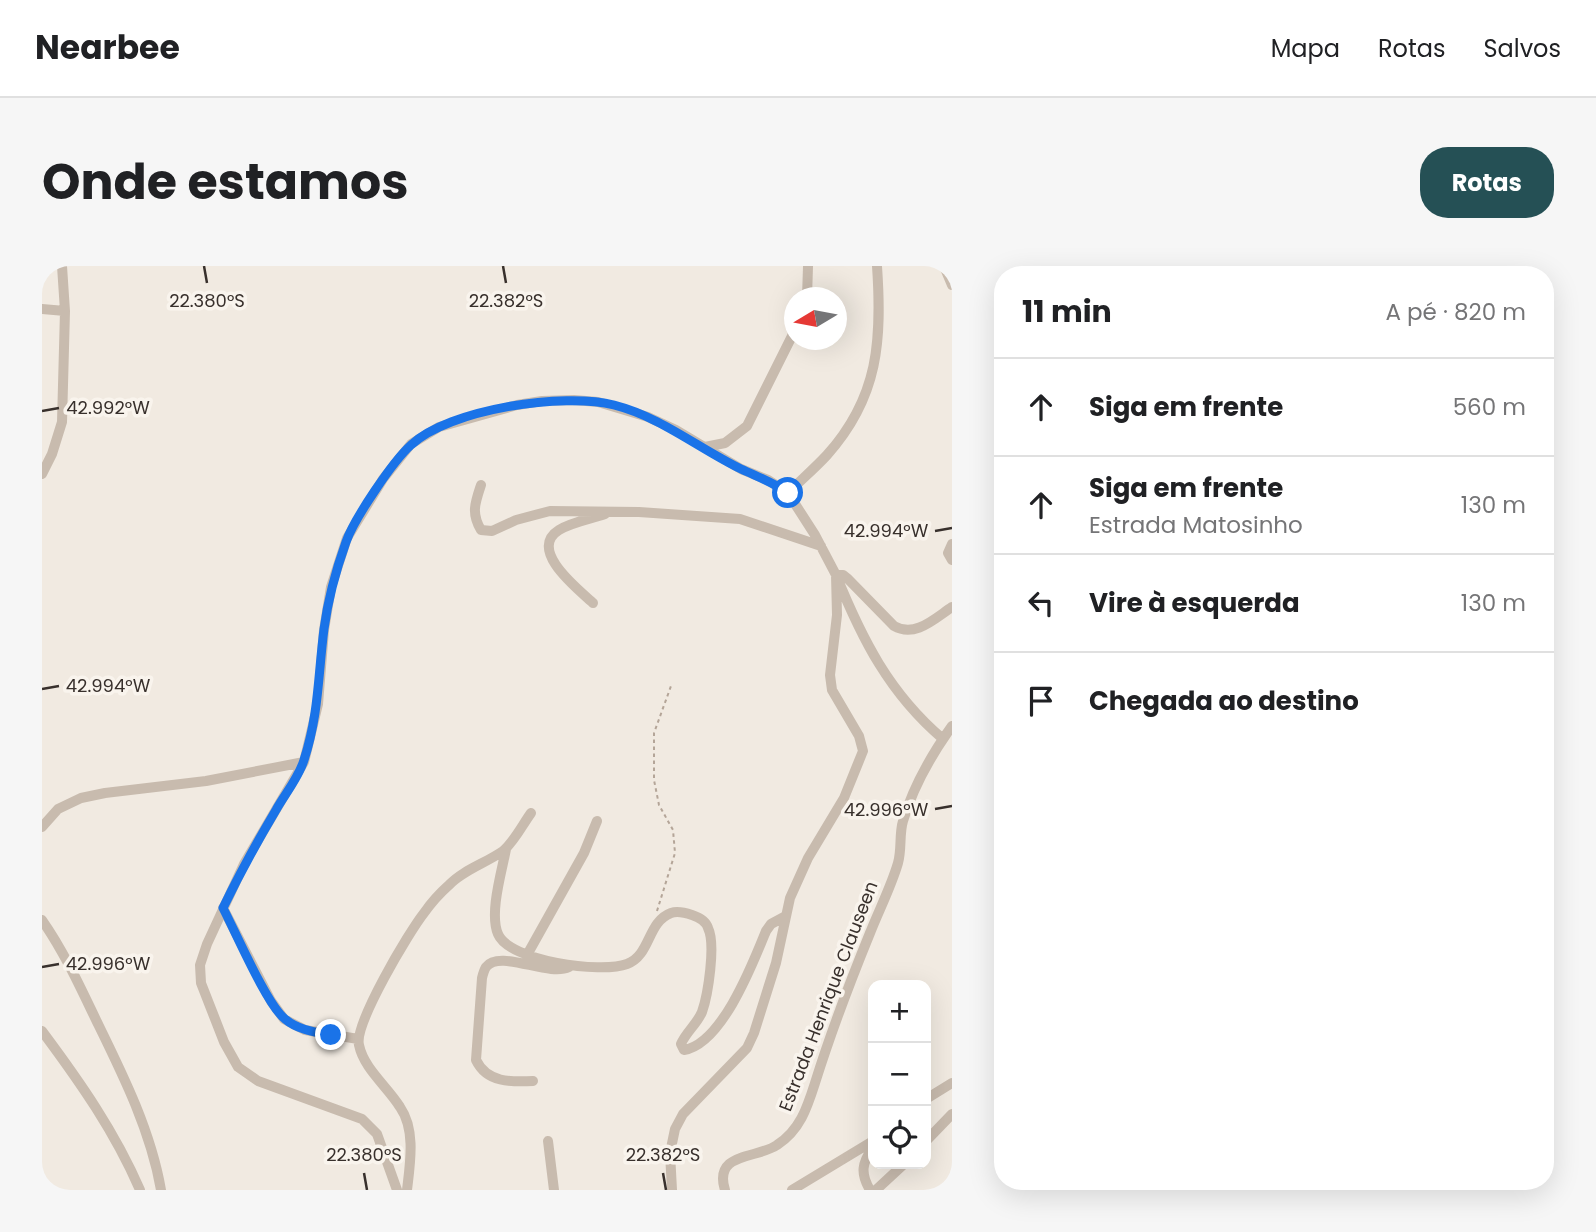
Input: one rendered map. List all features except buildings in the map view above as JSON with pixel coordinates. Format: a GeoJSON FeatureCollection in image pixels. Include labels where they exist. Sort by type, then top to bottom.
{"type":"FeatureCollection","features":[{"type":"Feature","properties":{"kind":"street"},"geometry":{"type":"LineString","coordinates":[[42,474],[52,454],[62,422],[65,311],[62,266]]}},
{"type":"Feature","properties":{"kind":"street"},"geometry":{"type":"LineString","coordinates":[[807,287],[808,266]]}},
{"type":"Feature","properties":{"kind":"street"},"geometry":{"type":"LineString","coordinates":[[788,493],[827,455],[847,430],[858,412],[870,382],[878,353],[880,312],[877,266]]}},
{"type":"Feature","properties":{"kind":"street"},"geometry":{"type":"LineString","coordinates":[[944,266],[952,285]]}},
{"type":"Feature","properties":{"kind":"street"},"geometry":{"type":"LineString","coordinates":[[42,309],[65,311]]}},
{"type":"Feature","properties":{"kind":"street"},"geometry":{"type":"LineString","coordinates":[[705,447],[725,443],[747,426],[785,350]]}},
{"type":"Feature","properties":{"kind":"street"},"geometry":{"type":"LineString","coordinates":[[397,1190],[377,1134],[362,1119],[258,1080],[238,1067],[224,1042],[201,983],[200,965],[206,944],[244,864],[304,762],[318,704],[324,630],[331,587],[347,538],[383,479],[411,444],[439,427],[517,405],[574,400],[614,405],[648,417],[788,493],[821,546],[879,667],[912,710],[943,739],[952,726]]}},
{"type":"Feature","properties":{"kind":"street"},"geometry":{"type":"LineString","coordinates":[[481,485],[474,518],[481,530],[492,531],[516,520],[550,511],[611,512],[740,519],[821,546]]}},
{"type":"Feature","properties":{"kind":"street"},"geometry":{"type":"LineString","coordinates":[[593,603],[558,572],[550,555],[550,540],[557,531],[611,512]]}},
{"type":"Feature","properties":{"kind":"street"},"geometry":{"type":"LineString","coordinates":[[952,544],[948,553],[952,560]]}},
{"type":"Feature","properties":{"kind":"street"},"geometry":{"type":"LineString","coordinates":[[836,575],[843,575],[848,579],[894,626],[903,631],[922,627],[952,607]]}},
{"type":"Feature","properties":{"kind":"street"},"geometry":{"type":"LineString","coordinates":[[672,1190],[670,1153],[675,1129],[683,1114],[747,1048],[776,963],[784,917],[799,874],[844,798],[863,751],[859,736],[832,690],[830,675],[837,615],[836,575]]}},
{"type":"Feature","properties":{"kind":"street","name":"Estrada Henrique Clauseen"},"geometry":{"type":"LineString","coordinates":[[725,1190],[724,1174],[727,1166],[733,1161],[777,1145],[805,1114],[834,1022],[898,863],[904,820],[926,766],[943,739]]}},
{"type":"Feature","properties":{"kind":"street"},"geometry":{"type":"LineString","coordinates":[[42,827],[58,809],[81,798],[206,781],[304,762]]}},
{"type":"Feature","properties":{"kind":"street"},"geometry":{"type":"LineString","coordinates":[[531,813],[506,849],[497,895],[498,934],[506,946],[527,954],[572,966],[615,967],[634,961],[643,952],[657,922],[670,914],[686,913],[697,917],[708,928],[711,946],[707,987],[700,1017],[681,1044],[687,1051],[716,1027],[732,1006],[766,931],[771,924],[784,917]]}},
{"type":"Feature","properties":{"kind":"street"},"geometry":{"type":"LineString","coordinates":[[527,954],[584,853],[597,821]]}},
{"type":"Feature","properties":{"kind":"street"},"geometry":{"type":"LineString","coordinates":[[407,1190],[411,1162],[410,1135],[402,1110],[373,1073],[360,1051],[360,1028],[383,979],[423,914],[450,882],[506,849]]}},
{"type":"Feature","properties":{"kind":"street"},"geometry":{"type":"LineString","coordinates":[[223,908],[271,1000],[284,1019],[305,1030],[358,1039]]}},
{"type":"Feature","properties":{"kind":"street"},"geometry":{"type":"LineString","coordinates":[[42,920],[77,980],[124,1076],[157,1163],[161,1190]]}},
{"type":"Feature","properties":{"kind":"street"},"geometry":{"type":"LineString","coordinates":[[533,1081],[508,1082],[480,1070],[476,1060],[482,978],[486,967],[495,961],[548,970],[564,970],[572,966]]}},
{"type":"Feature","properties":{"kind":"street"},"geometry":{"type":"LineString","coordinates":[[42,1031],[87,1092],[125,1156],[140,1190]]}},
{"type":"Feature","properties":{"kind":"street"},"geometry":{"type":"LineString","coordinates":[[931,1097],[952,1083]]}},
{"type":"Feature","properties":{"kind":"street"},"geometry":{"type":"LineString","coordinates":[[931,1136],[952,1114]]}},
{"type":"Feature","properties":{"kind":"street"},"geometry":{"type":"LineString","coordinates":[[548,1141],[554,1190]]}},
{"type":"Feature","properties":{"kind":"street"},"geometry":{"type":"LineString","coordinates":[[792,1190],[868,1143]]}},
{"type":"Feature","properties":{"kind":"street"},"geometry":{"type":"LineString","coordinates":[[868,1156],[862,1171],[870,1190]]}},
{"type":"Feature","properties":{"kind":"street"},"geometry":{"type":"LineString","coordinates":[[876,1190],[899,1169]]}},
{"type":"Feature","properties":{"kind":"path"},"geometry":{"type":"LineString","coordinates":[[657,922],[657,911],[675,853],[675,842],[671,824],[659,805],[654,789],[654,733],[671,686]]}},
{"type":"Feature","properties":{"kind":"route"},"geometry":{"type":"LineString","coordinates":[[331,1035],[305,1030],[284,1019],[271,1000],[223,908],[244,864],[304,762],[318,704],[324,630],[331,587],[347,538],[383,479],[411,444],[439,427],[517,405],[542,401],[597,402],[648,417],[676,430],[741,469],[768,480],[788,493]]}}]}
